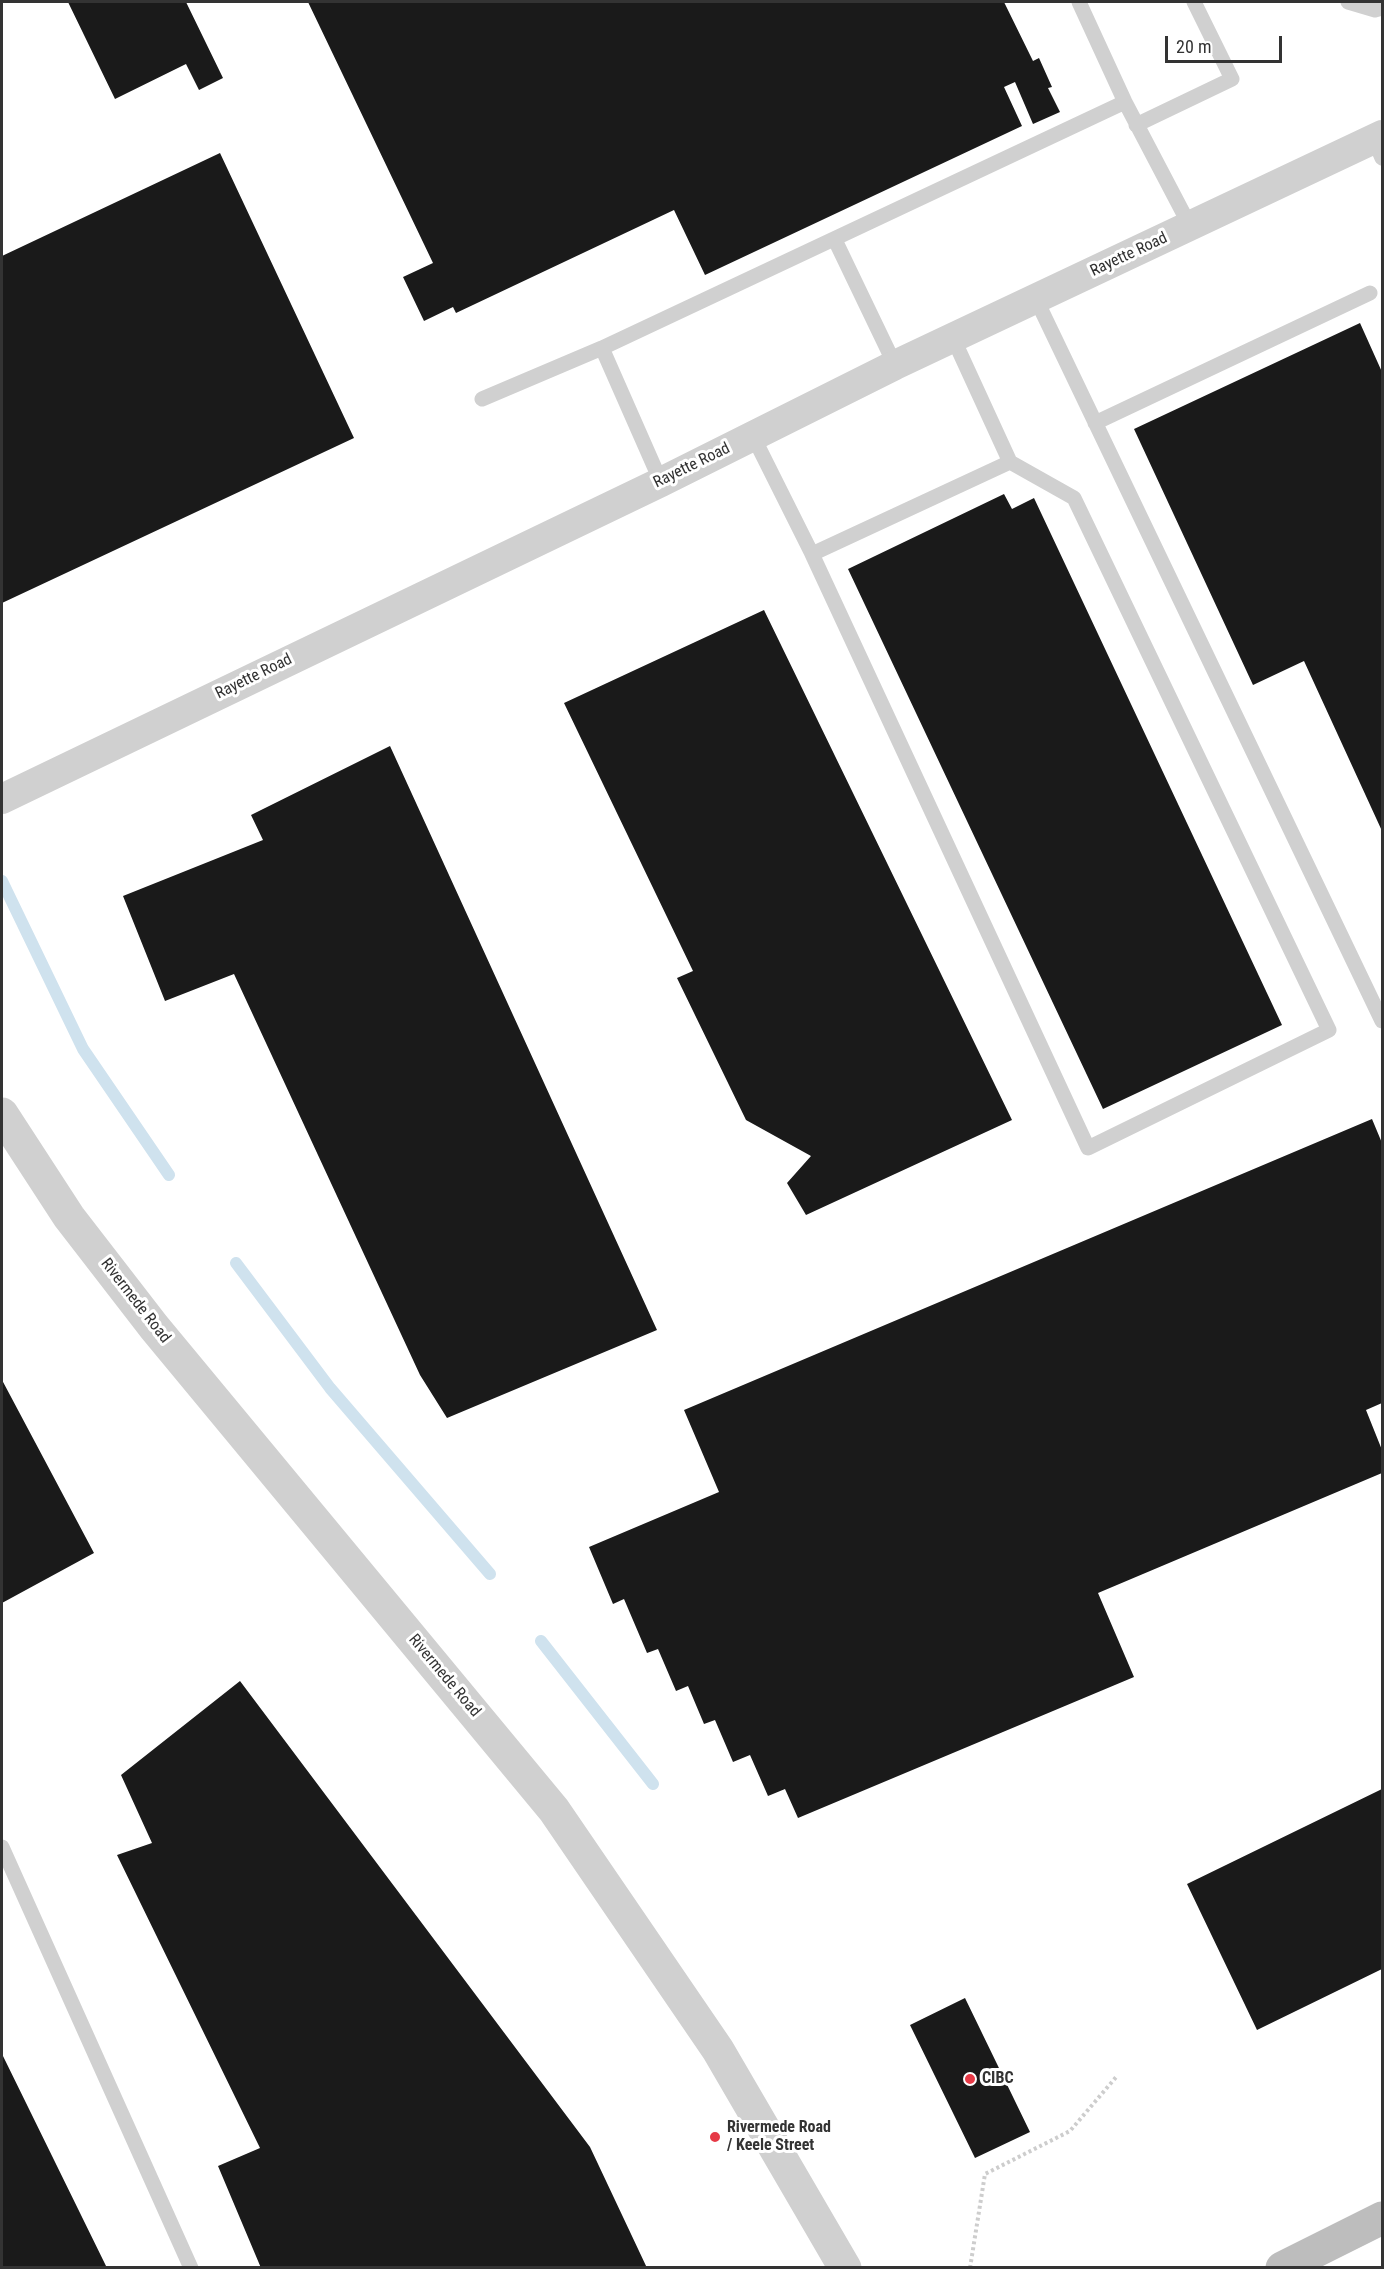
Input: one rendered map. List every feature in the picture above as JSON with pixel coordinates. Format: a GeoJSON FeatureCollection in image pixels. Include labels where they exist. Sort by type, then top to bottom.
{"type":"FeatureCollection","features":[{"type":"Feature","properties":{"kind":"main road"},"geometry":{"type":"LineString","coordinates":[[1282,2268],[1383,2218]]}},
{"type":"Feature","properties":{"kind":"street","name":"Rayette Road"},"geometry":{"type":"LineString","coordinates":[[2,799],[661,482],[895,366],[954,340],[1190,226],[1380,144]]}},
{"type":"Feature","properties":{"kind":"street","name":"Rivermede Road"},"geometry":{"type":"LineString","coordinates":[[2,1114],[69,1218],[154,1328],[554,1810],[718,2050],[845,2268]]}},
{"type":"Feature","properties":{"kind":"lane"},"geometry":{"type":"LineString","coordinates":[[1079,2],[1136,125],[1190,226]]}},
{"type":"Feature","properties":{"kind":"lane"},"geometry":{"type":"LineString","coordinates":[[1136,125],[1233,79],[1194,2]]}},
{"type":"Feature","properties":{"kind":"lane"},"geometry":{"type":"LineString","coordinates":[[1348,2],[1375,10],[1383,8]]}},
{"type":"Feature","properties":{"kind":"lane"},"geometry":{"type":"LineString","coordinates":[[483,399],[602,348],[1125,102]]}},
{"type":"Feature","properties":{"kind":"lane"},"geometry":{"type":"LineString","coordinates":[[835,240],[895,366]]}},
{"type":"Feature","properties":{"kind":"lane"},"geometry":{"type":"LineString","coordinates":[[1095,423],[1370,293]]}},
{"type":"Feature","properties":{"kind":"lane"},"geometry":{"type":"LineString","coordinates":[[1036,299],[1383,1021]]}},
{"type":"Feature","properties":{"kind":"lane"},"geometry":{"type":"LineString","coordinates":[[753,436],[756,437],[812,554],[1088,1148],[1329,1030],[1074,498],[1011,462],[954,340]]}},
{"type":"Feature","properties":{"kind":"lane"},"geometry":{"type":"LineString","coordinates":[[602,348],[661,482]]}},
{"type":"Feature","properties":{"kind":"lane"},"geometry":{"type":"LineString","coordinates":[[812,554],[1011,462]]}},
{"type":"Feature","properties":{"kind":"lane"},"geometry":{"type":"LineString","coordinates":[[2,1847],[191,2268]]}},
{"type":"Feature","properties":{"kind":"path"},"geometry":{"type":"LineString","coordinates":[[970,2268],[985,2174],[1070,2131],[1117,2076]]}},
{"type":"Feature","properties":{"kind":"building"},"geometry":{"type":"Polygon","coordinates":[[[68,2],[186,2],[223,78],[199,90],[186,64],[115,99],[68,2]]]}},
{"type":"Feature","properties":{"kind":"building"},"geometry":{"type":"Polygon","coordinates":[[[308,2],[1004,2],[1033,61],[1039,58],[1052,87],[1048,88],[1060,112],[1033,124],[1015,82],[1004,87],[1022,126],[705,275],[674,210],[456,313],[453,307],[424,321],[403,277],[433,263],[308,2]]]}},
{"type":"Feature","properties":{"kind":"building"},"geometry":{"type":"Polygon","coordinates":[[[220,153],[354,438],[2,603],[2,256],[220,153]]]}},
{"type":"Feature","properties":{"kind":"building"},"geometry":{"type":"Polygon","coordinates":[[[1360,323],[1382,372],[1382,831],[1304,661],[1253,685],[1134,429],[1360,323]]]}},
{"type":"Feature","properties":{"kind":"building"},"geometry":{"type":"Polygon","coordinates":[[[1004,494],[1012,509],[1034,498],[1282,1025],[1103,1109],[848,569],[1004,494]]]}},
{"type":"Feature","properties":{"kind":"building"},"geometry":{"type":"Polygon","coordinates":[[[764,610],[1012,1120],[806,1215],[787,1183],[811,1156],[746,1120],[677,978],[693,971],[564,703],[764,610]]]}},
{"type":"Feature","properties":{"kind":"building"},"geometry":{"type":"Polygon","coordinates":[[[390,746],[657,1330],[447,1418],[420,1375],[234,974],[165,1001],[123,896],[263,840],[251,815],[390,746]]]}},
{"type":"Feature","properties":{"kind":"building"},"geometry":{"type":"Polygon","coordinates":[[[1372,1119],[1382,1143],[1382,1403],[1366,1410],[1382,1450],[1382,1473],[1098,1593],[1134,1677],[798,1818],[785,1789],[768,1796],[750,1755],[733,1762],[715,1720],[704,1724],[688,1686],[676,1691],[658,1649],[647,1653],[624,1599],[613,1604],[589,1547],[719,1492],[684,1410],[1372,1119]]]}},
{"type":"Feature","properties":{"kind":"building"},"geometry":{"type":"Polygon","coordinates":[[[2,1380],[94,1553],[2,1603],[2,1380]]]}},
{"type":"Feature","properties":{"kind":"building"},"geometry":{"type":"Polygon","coordinates":[[[240,1681],[590,2147],[647,2268],[261,2268],[218,2166],[260,2148],[117,1855],[152,1843],[121,1775],[240,1681]]]}},
{"type":"Feature","properties":{"kind":"building"},"geometry":{"type":"Polygon","coordinates":[[[1382,1789],[1382,1969],[1257,2030],[1187,1884],[1382,1789]]]}},
{"type":"Feature","properties":{"kind":"building","name":"CIBC"},"geometry":{"type":"Polygon","coordinates":[[[965,1998],[1030,2132],[975,2158],[910,2025],[965,1998]]]}},
{"type":"Feature","properties":{"kind":"building"},"geometry":{"type":"Polygon","coordinates":[[[2,2054],[107,2268],[2,2268],[2,2054]]]}},
{"type":"Feature","properties":{"kind":"waterway"},"geometry":{"type":"LineString","coordinates":[[2,881],[83,1049],[169,1175]]}},
{"type":"Feature","properties":{"kind":"waterway"},"geometry":{"type":"LineString","coordinates":[[236,1263],[330,1388],[490,1574]]}},
{"type":"Feature","properties":{"kind":"waterway"},"geometry":{"type":"LineString","coordinates":[[541,1641],[653,1784]]}},
{"type":"Feature","properties":{"kind":"place","name":"CIBC"},"geometry":{"type":"Point","coordinates":[970,2079]}},
{"type":"Feature","properties":{"kind":"place","name":"Rivermede Road / Keele Street"},"geometry":{"type":"Point","coordinates":[715,2137]}}]}
